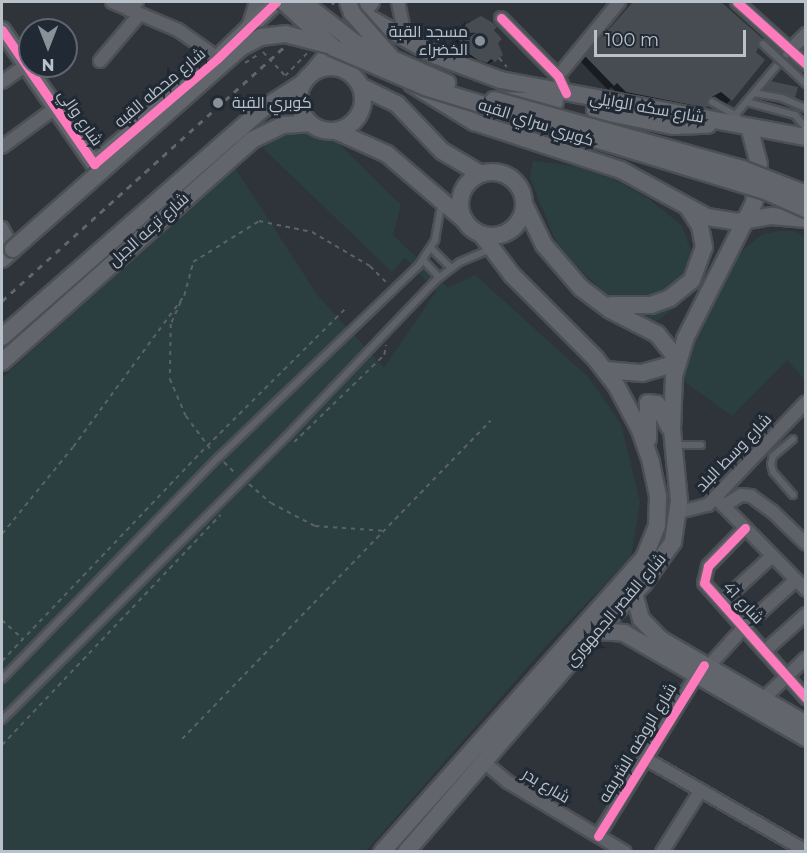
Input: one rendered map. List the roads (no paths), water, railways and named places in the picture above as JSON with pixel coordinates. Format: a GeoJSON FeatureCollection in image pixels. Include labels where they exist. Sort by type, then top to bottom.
{"type":"FeatureCollection","features":[{"type":"Feature","properties":{"kind":"main road","name":"شارع محطه القبه"},"geometry":{"type":"LineString","coordinates":[[94,164],[218,58],[276,2]]}},
{"type":"Feature","properties":{"kind":"main road","name":"كوبري سراي القبه"},"geometry":{"type":"LineString","coordinates":[[284,2],[334,48],[404,79],[523,120],[765,191],[806,209]]}},
{"type":"Feature","properties":{"kind":"main road","name":"كوبري سراي القبه"},"geometry":{"type":"LineString","coordinates":[[303,2],[342,35],[394,61],[496,100],[742,169],[806,194]]}},
{"type":"Feature","properties":{"kind":"main road"},"geometry":{"type":"LineString","coordinates":[[360,5],[352,13],[394,61]]}},
{"type":"Feature","properties":{"kind":"main road"},"geometry":{"type":"LineString","coordinates":[[360,5],[308,78],[299,104],[309,123],[322,130],[336,131],[387,154],[441,204],[462,218],[487,242],[508,232],[521,217],[524,204]]}},
{"type":"Feature","properties":{"kind":"main road","name":"شارع سكه الوايلي"},"geometry":{"type":"LineString","coordinates":[[360,5],[383,27],[406,40],[485,75],[566,93],[729,118],[749,127],[806,137]]}},
{"type":"Feature","properties":{"kind":"main road"},"geometry":{"type":"LineString","coordinates":[[348,71],[367,37],[383,27]]}},
{"type":"Feature","properties":{"kind":"main road","name":"شارع والي"},"geometry":{"type":"LineString","coordinates":[[2,30],[18,55]]}},
{"type":"Feature","properties":{"kind":"main road"},"geometry":{"type":"LineString","coordinates":[[7,254],[250,42],[285,34],[334,48]]}},
{"type":"Feature","properties":{"kind":"main road"},"geometry":{"type":"LineString","coordinates":[[308,78],[334,67],[348,71],[362,87],[397,104],[442,152],[481,174]]}},
{"type":"Feature","properties":{"kind":"main road","name":"شارع والي"},"geometry":{"type":"LineString","coordinates":[[33,78],[94,164]]}},
{"type":"Feature","properties":{"kind":"main road","name":"شارع ترعه الجبل"},"geometry":{"type":"LineString","coordinates":[[2,362],[172,200],[266,106],[308,78]]}},
{"type":"Feature","properties":{"kind":"main road"},"geometry":{"type":"LineString","coordinates":[[404,79],[474,122],[621,170],[682,204],[717,220],[748,221],[771,216],[806,219]]}},
{"type":"Feature","properties":{"kind":"main road"},"geometry":{"type":"LineString","coordinates":[[336,131],[350,126],[360,115],[364,101],[362,87]]}},
{"type":"Feature","properties":{"kind":"main road"},"geometry":{"type":"LineString","coordinates":[[496,100],[558,102],[649,122],[685,127],[729,118]]}},
{"type":"Feature","properties":{"kind":"main road","name":"شارع ترعه الجبل"},"geometry":{"type":"LineString","coordinates":[[2,337],[172,200],[259,135],[283,125],[309,123]]}},
{"type":"Feature","properties":{"kind":"main road","name":"شارع القصر الجمهوري"},"geometry":{"type":"LineString","coordinates":[[406,852],[597,631],[664,559],[673,542],[679,512],[673,438],[677,362],[691,327],[748,221],[759,174],[749,127]]}},
{"type":"Feature","properties":{"kind":"main road"},"geometry":{"type":"LineString","coordinates":[[462,218],[462,192],[481,174],[495,172],[513,180],[544,245],[594,299],[657,334],[677,362],[642,373],[606,370]]}},
{"type":"Feature","properties":{"kind":"main road","name":"شارع القصر الجمهوري"},"geometry":{"type":"LineString","coordinates":[[748,221],[780,196],[806,188]]}},
{"type":"Feature","properties":{"kind":"main road"},"geometry":{"type":"LineString","coordinates":[[594,299],[620,307],[641,307],[670,298],[687,285],[699,268],[704,247],[700,226],[682,204]]}},
{"type":"Feature","properties":{"kind":"main road","name":"شارع القصر الجمهوري"},"geometry":{"type":"LineString","coordinates":[[382,852],[644,558],[655,536],[659,512],[646,446],[606,370],[487,242]]}},
{"type":"Feature","properties":{"kind":"main road"},"geometry":{"type":"LineString","coordinates":[[646,446],[648,404],[657,404],[673,438]]}},
{"type":"Feature","properties":{"kind":"main road"},"geometry":{"type":"LineString","coordinates":[[634,593],[641,619],[650,630],[703,669],[803,728]]}},
{"type":"Feature","properties":{"kind":"main road"},"geometry":{"type":"LineString","coordinates":[[597,631],[624,633],[703,669],[763,699],[803,728]]}},
{"type":"Feature","properties":{"kind":"street"},"geometry":{"type":"LineString","coordinates":[[112,2],[135,9],[178,30],[218,58]]}},
{"type":"Feature","properties":{"kind":"street"},"geometry":{"type":"LineString","coordinates":[[245,33],[256,2]]}},
{"type":"Feature","properties":{"kind":"street"},"geometry":{"type":"LineString","coordinates":[[398,2],[406,40]]}},
{"type":"Feature","properties":{"kind":"street"},"geometry":{"type":"LineString","coordinates":[[558,76],[619,2]]}},
{"type":"Feature","properties":{"kind":"street"},"geometry":{"type":"LineString","coordinates":[[737,2],[806,64]]}},
{"type":"Feature","properties":{"kind":"street"},"geometry":{"type":"LineString","coordinates":[[100,61],[135,9]]}},
{"type":"Feature","properties":{"kind":"street"},"geometry":{"type":"LineString","coordinates":[[501,18],[558,76],[566,93]]}},
{"type":"Feature","properties":{"kind":"street"},"geometry":{"type":"LineString","coordinates":[[790,50],[806,34]]}},
{"type":"Feature","properties":{"kind":"street"},"geometry":{"type":"LineString","coordinates":[[2,82],[18,71]]}},
{"type":"Feature","properties":{"kind":"street"},"geometry":{"type":"LineString","coordinates":[[2,147],[54,109]]}},
{"type":"Feature","properties":{"kind":"street"},"geometry":{"type":"LineString","coordinates":[[2,228],[7,254]]}},
{"type":"Feature","properties":{"kind":"street","name":"شارع وسط البلد"},"geometry":{"type":"LineString","coordinates":[[679,512],[697,510],[719,502],[762,446],[806,402]]}},
{"type":"Feature","properties":{"kind":"street"},"geometry":{"type":"LineString","coordinates":[[806,544],[772,511],[751,496],[741,495],[719,502],[806,590]]}},
{"type":"Feature","properties":{"kind":"street","name":"شارع 41"},"geometry":{"type":"LineString","coordinates":[[745,528],[704,573],[704,583],[806,698]]}},
{"type":"Feature","properties":{"kind":"street"},"geometry":{"type":"LineString","coordinates":[[722,602],[772,556]]}},
{"type":"Feature","properties":{"kind":"street","name":"شارع الروضه الشريفه"},"geometry":{"type":"LineString","coordinates":[[598,837],[703,669],[744,627],[796,580]]}},
{"type":"Feature","properties":{"kind":"street"},"geometry":{"type":"LineString","coordinates":[[766,651],[806,614]]}},
{"type":"Feature","properties":{"kind":"street"},"geometry":{"type":"LineString","coordinates":[[763,699],[806,658]]}},
{"type":"Feature","properties":{"kind":"street"},"geometry":{"type":"LineString","coordinates":[[646,759],[806,851]]}},
{"type":"Feature","properties":{"kind":"street","name":"شارع بدر"},"geometry":{"type":"LineString","coordinates":[[483,762],[508,782],[626,852]]}},
{"type":"Feature","properties":{"kind":"street"},"geometry":{"type":"LineString","coordinates":[[662,852],[701,790]]}},
{"type":"Feature","properties":{"kind":"lane"},"geometry":{"type":"LineString","coordinates":[[763,44],[806,84]]}},
{"type":"Feature","properties":{"kind":"lane"},"geometry":{"type":"LineString","coordinates":[[712,102],[729,118],[747,102],[790,50]]}},
{"type":"Feature","properties":{"kind":"lane"},"geometry":{"type":"LineString","coordinates":[[754,93],[782,98],[806,108]]}},
{"type":"Feature","properties":{"kind":"lane"},"geometry":{"type":"LineString","coordinates":[[747,102],[795,115],[806,128]]}},
{"type":"Feature","properties":{"kind":"lane"},"geometry":{"type":"LineString","coordinates":[[2,679],[219,457],[423,260],[431,248],[440,222],[441,204]]}},
{"type":"Feature","properties":{"kind":"lane"},"geometry":{"type":"LineString","coordinates":[[2,720],[382,338],[439,277],[487,242]]}},
{"type":"Feature","properties":{"kind":"lane"},"geometry":{"type":"LineString","coordinates":[[431,248],[451,268]]}},
{"type":"Feature","properties":{"kind":"lane"},"geometry":{"type":"LineString","coordinates":[[423,260],[439,277]]}},
{"type":"Feature","properties":{"kind":"lane"},"geometry":{"type":"LineString","coordinates":[[673,438],[701,445]]}},
{"type":"Feature","properties":{"kind":"lane"},"geometry":{"type":"LineString","coordinates":[[793,439],[774,456],[773,472],[793,495]]}},
{"type":"Feature","properties":{"kind":"lane"},"geometry":{"type":"LineString","coordinates":[[762,446],[774,456]]}},
{"type":"Feature","properties":{"kind":"railway"},"geometry":{"type":"LineString","coordinates":[[2,301],[334,2]]}},
{"type":"Feature","properties":{"kind":"place","name":"مسجد القبة الخضراء"},"geometry":{"type":"Point","coordinates":[480,41]}},
{"type":"Feature","properties":{"kind":"place","name":"كوبري القبة"},"geometry":{"type":"Point","coordinates":[218,103]}}]}
